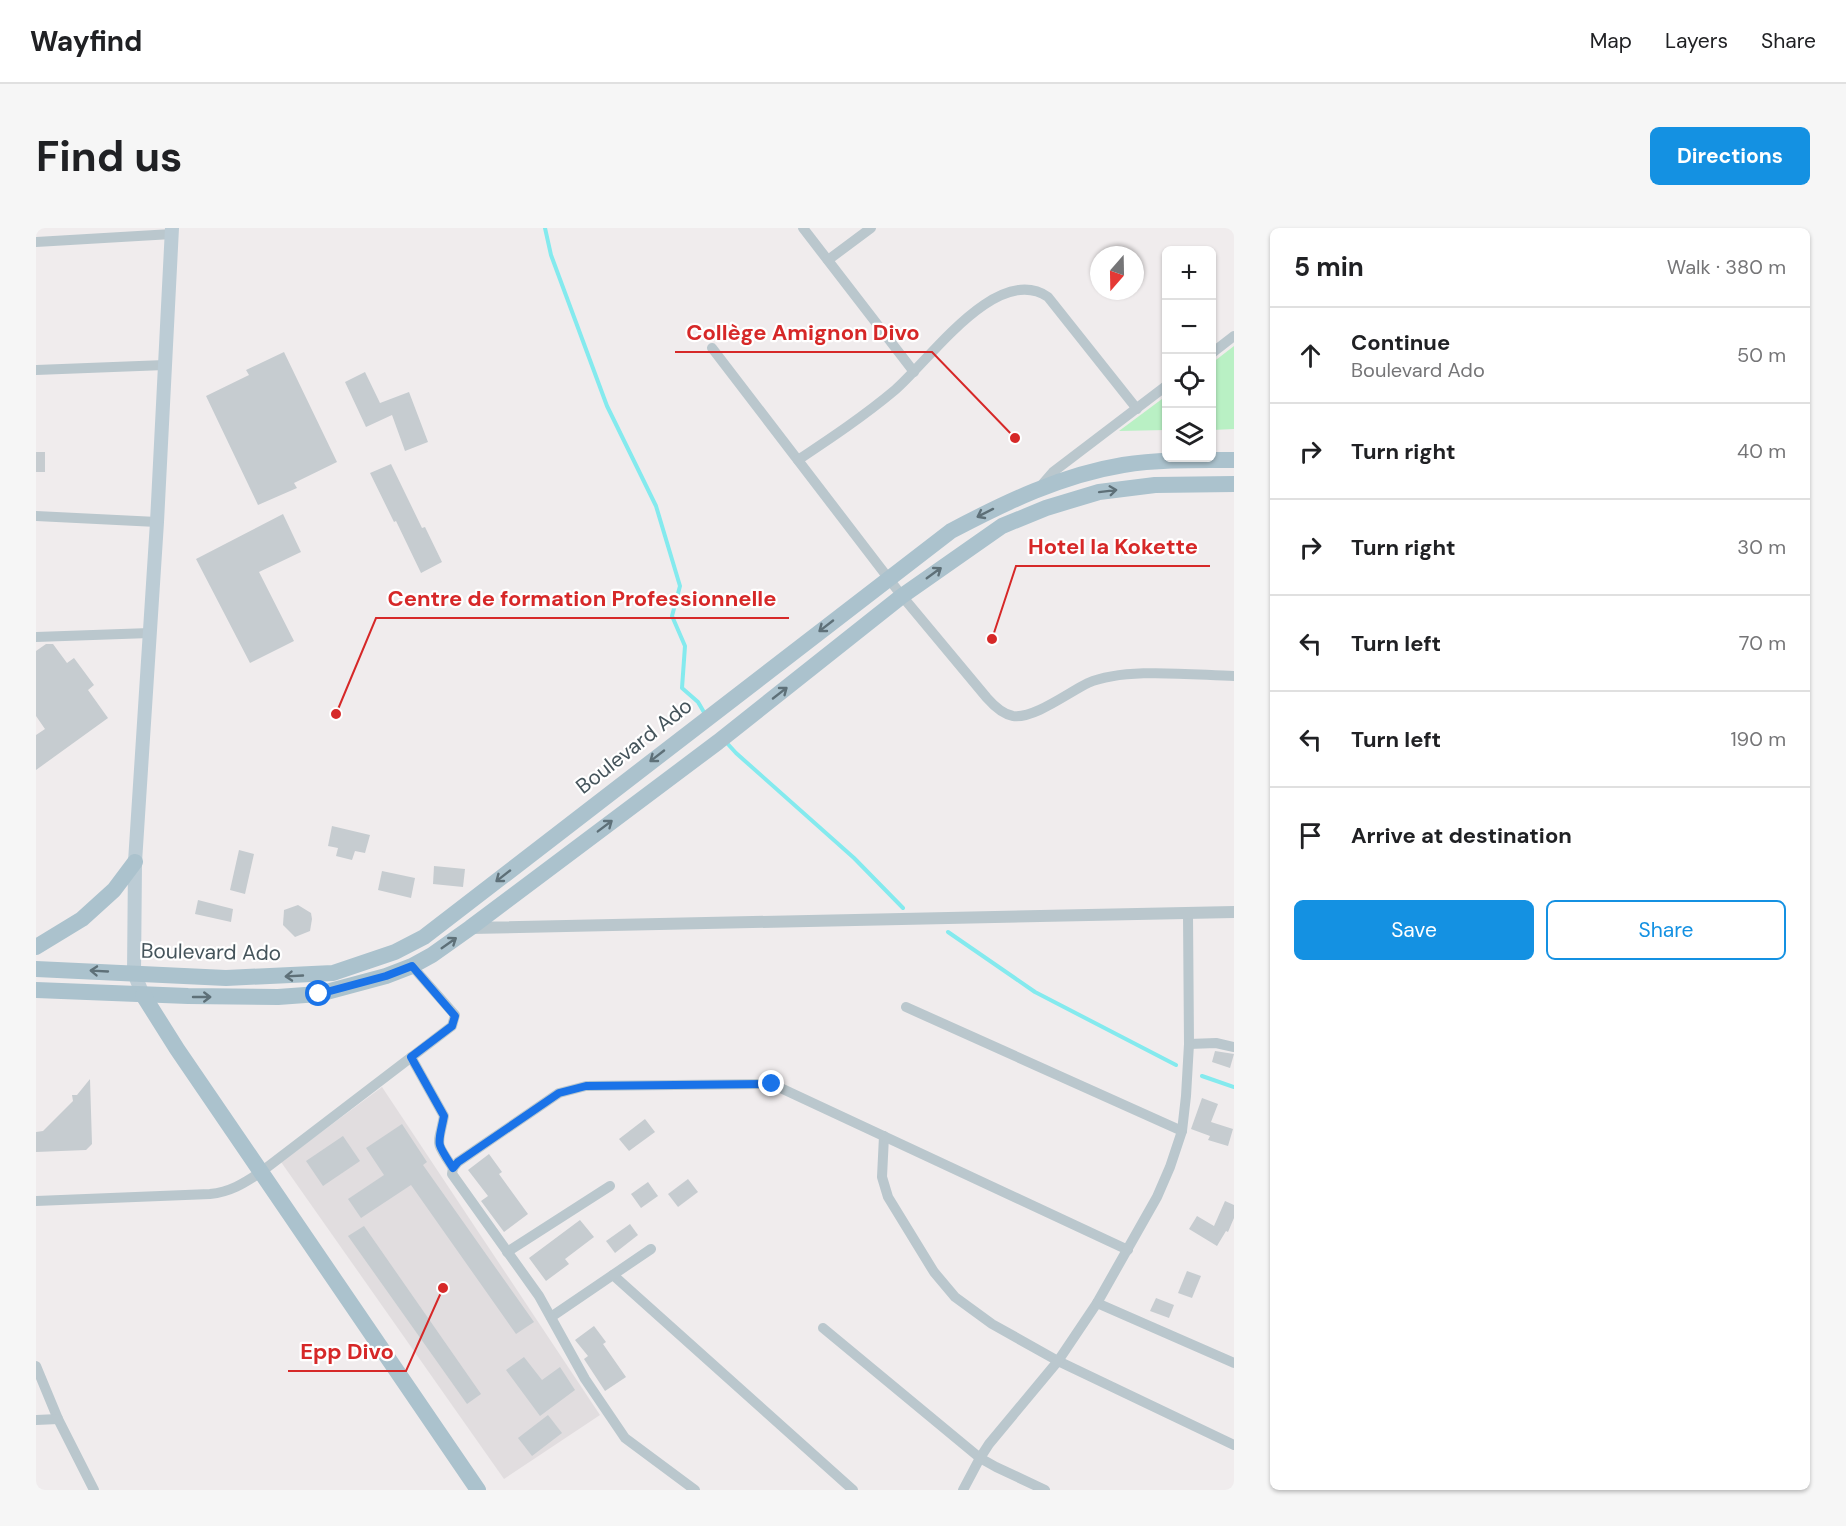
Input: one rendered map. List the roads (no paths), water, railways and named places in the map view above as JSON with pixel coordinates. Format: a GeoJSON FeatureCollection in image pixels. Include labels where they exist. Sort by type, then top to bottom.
{"type":"FeatureCollection","features":[{"type":"Feature","properties":{"kind":"main road"},"geometry":{"type":"LineString","coordinates":[[172,231],[157,522],[135,862],[134,973],[143,995],[177,1049],[478,1490]]}},
{"type":"Feature","properties":{"kind":"main road","name":"Boulevard Ado"},"geometry":{"type":"LineString","coordinates":[[36,969],[226,978],[333,974],[394,952],[424,937],[951,531],[1011,500],[1080,476],[1122,465],[1161,461],[1234,459]]}},
{"type":"Feature","properties":{"kind":"main road","name":"Boulevard Ado"},"geometry":{"type":"LineString","coordinates":[[36,990],[143,995],[278,997],[319,994],[386,976],[412,966],[470,928],[718,742],[902,596],[1002,526],[1046,508],[1099,492],[1155,485],[1234,484]]}},
{"type":"Feature","properties":{"kind":"main road"},"geometry":{"type":"LineString","coordinates":[[36,947],[82,919],[114,890],[135,862]]}},
{"type":"Feature","properties":{"kind":"street"},"geometry":{"type":"LineString","coordinates":[[803,228],[914,372]]}},
{"type":"Feature","properties":{"kind":"street"},"geometry":{"type":"LineString","coordinates":[[828,260],[871,228]]}},
{"type":"Feature","properties":{"kind":"street"},"geometry":{"type":"LineString","coordinates":[[36,242],[172,231]]}},
{"type":"Feature","properties":{"kind":"street"},"geometry":{"type":"LineString","coordinates":[[798,460],[887,396],[976,310],[996,297],[1014,290],[1038,290],[1048,297],[1137,409]]}},
{"type":"Feature","properties":{"kind":"street"},"geometry":{"type":"LineString","coordinates":[[1216,349],[1234,336]]}},
{"type":"Feature","properties":{"kind":"street"},"geometry":{"type":"LineString","coordinates":[[712,348],[902,596],[987,698],[1001,711],[1014,716],[1030,713],[1089,682],[1128,674],[1234,676]]}},
{"type":"Feature","properties":{"kind":"street"},"geometry":{"type":"LineString","coordinates":[[36,370],[165,365]]}},
{"type":"Feature","properties":{"kind":"street"},"geometry":{"type":"LineString","coordinates":[[1038,490],[1053,472],[1162,390]]}},
{"type":"Feature","properties":{"kind":"street"},"geometry":{"type":"LineString","coordinates":[[36,516],[157,522]]}},
{"type":"Feature","properties":{"kind":"street"},"geometry":{"type":"LineString","coordinates":[[36,637],[150,633]]}},
{"type":"Feature","properties":{"kind":"street"},"geometry":{"type":"LineString","coordinates":[[470,928],[1188,915],[1234,912]]}},
{"type":"Feature","properties":{"kind":"street"},"geometry":{"type":"LineString","coordinates":[[963,1490],[980,1458],[1058,1361],[1097,1303],[1157,1197],[1182,1131],[1189,1044],[1188,915]]}},
{"type":"Feature","properties":{"kind":"street"},"geometry":{"type":"LineString","coordinates":[[36,1201],[210,1194],[227,1192],[236,1188],[261,1172],[452,1026],[455,1016],[412,966]]}},
{"type":"Feature","properties":{"kind":"street"},"geometry":{"type":"LineString","coordinates":[[906,1007],[1182,1131]]}},
{"type":"Feature","properties":{"kind":"street"},"geometry":{"type":"LineString","coordinates":[[1189,1044],[1216,1043],[1234,1047]]}},
{"type":"Feature","properties":{"kind":"street"},"geometry":{"type":"LineString","coordinates":[[411,1057],[444,1116],[438,1146],[453,1168],[455,1179],[551,1317],[585,1379],[625,1438],[695,1490]]}},
{"type":"Feature","properties":{"kind":"street"},"geometry":{"type":"LineString","coordinates":[[453,1168],[458,1162],[559,1093],[586,1086],[772,1084],[1128,1250]]}},
{"type":"Feature","properties":{"kind":"street"},"geometry":{"type":"LineString","coordinates":[[884,1136],[884,1186],[888,1197],[934,1272],[956,1297],[974,1312],[1058,1361],[1234,1445]]}},
{"type":"Feature","properties":{"kind":"street"},"geometry":{"type":"LineString","coordinates":[[507,1252],[610,1186]]}},
{"type":"Feature","properties":{"kind":"street"},"geometry":{"type":"LineString","coordinates":[[551,1317],[651,1249]]}},
{"type":"Feature","properties":{"kind":"street"},"geometry":{"type":"LineString","coordinates":[[613,1275],[853,1490]]}},
{"type":"Feature","properties":{"kind":"street"},"geometry":{"type":"LineString","coordinates":[[1097,1303],[1234,1363]]}},
{"type":"Feature","properties":{"kind":"street"},"geometry":{"type":"LineString","coordinates":[[823,1328],[980,1458],[1046,1490]]}},
{"type":"Feature","properties":{"kind":"street"},"geometry":{"type":"LineString","coordinates":[[36,1366],[58,1419],[94,1490]]}},
{"type":"Feature","properties":{"kind":"street"},"geometry":{"type":"LineString","coordinates":[[36,1419],[58,1419]]}},
{"type":"Feature","properties":{"kind":"waterway"},"geometry":{"type":"LineString","coordinates":[[545,228],[551,255],[607,406],[656,506],[680,586],[672,616],[685,646],[682,688],[698,702],[705,714]]}},
{"type":"Feature","properties":{"kind":"waterway"},"geometry":{"type":"LineString","coordinates":[[726,742],[854,858],[903,908]]}},
{"type":"Feature","properties":{"kind":"waterway"},"geometry":{"type":"LineString","coordinates":[[948,932],[1035,992],[1176,1065]]}},
{"type":"Feature","properties":{"kind":"waterway"},"geometry":{"type":"LineString","coordinates":[[1202,1076],[1234,1087]]}},
{"type":"Feature","properties":{"kind":"place","name":"Collège Amignon Divo"},"geometry":{"type":"Point","coordinates":[1015,438]}},
{"type":"Feature","properties":{"kind":"place","name":"Hotel la Kokette"},"geometry":{"type":"Point","coordinates":[992,639]}},
{"type":"Feature","properties":{"kind":"place","name":"Centre de formation Professionnelle"},"geometry":{"type":"Point","coordinates":[336,714]}},
{"type":"Feature","properties":{"kind":"place","name":"Epp Divo"},"geometry":{"type":"Point","coordinates":[443,1288]}}]}
